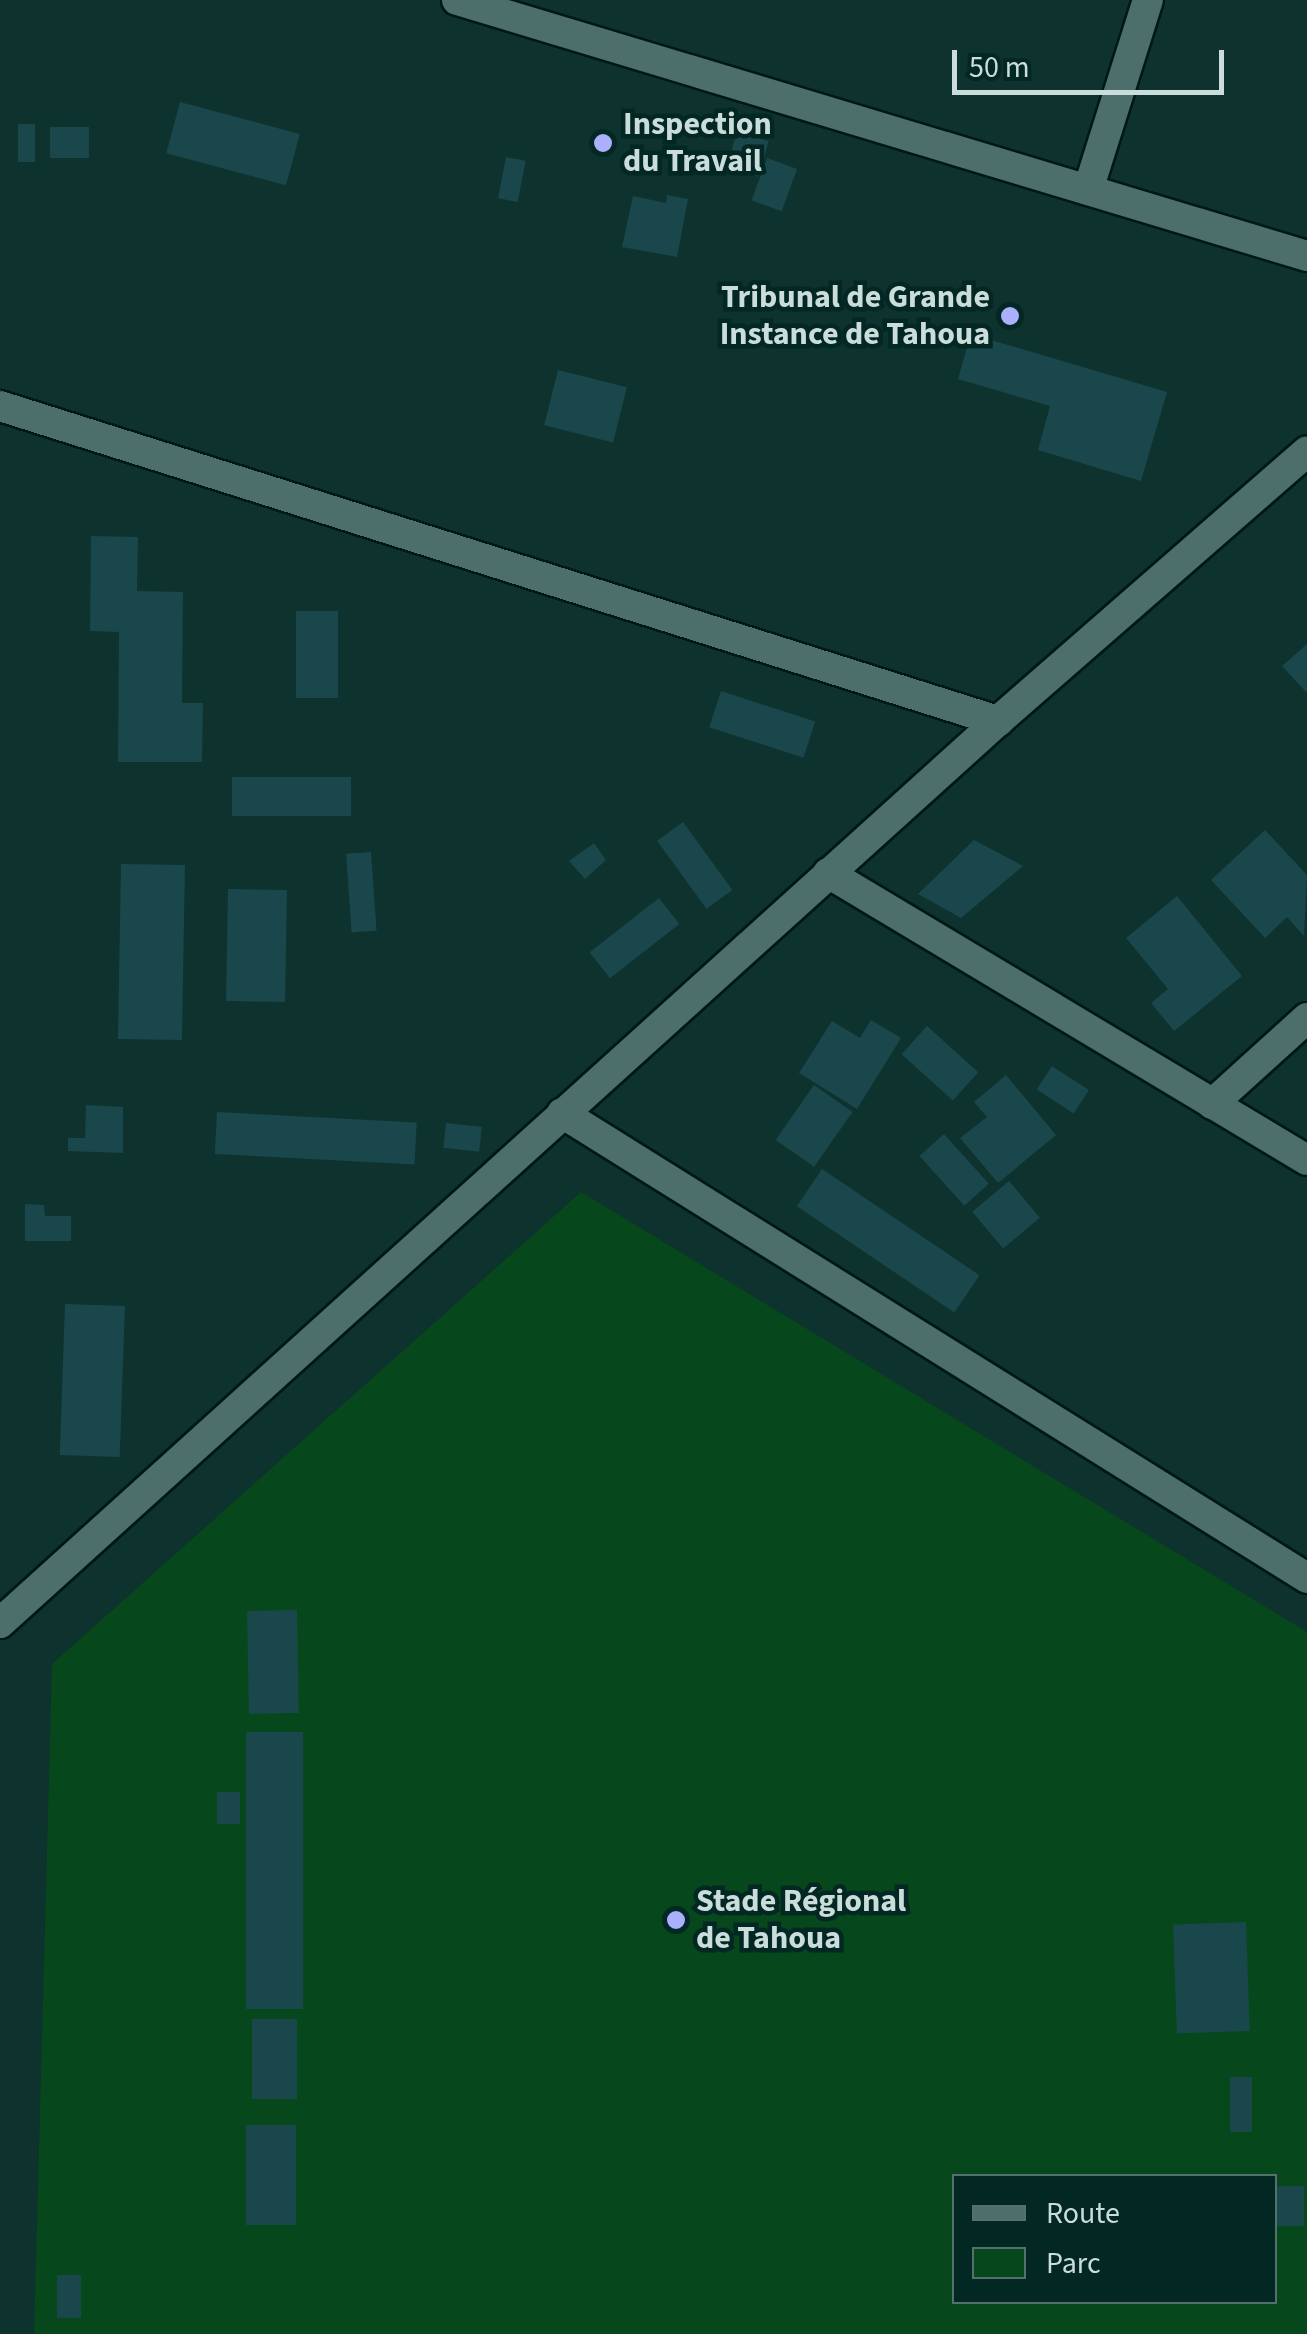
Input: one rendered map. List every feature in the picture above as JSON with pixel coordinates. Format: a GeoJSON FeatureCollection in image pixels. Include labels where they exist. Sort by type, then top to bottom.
{"type":"FeatureCollection","features":[{"type":"Feature","properties":{"kind":"street"},"geometry":{"type":"LineString","coordinates":[[457,0],[1307,256]]}},
{"type":"Feature","properties":{"kind":"street"},"geometry":{"type":"LineString","coordinates":[[1088,190],[1148,0]]}},
{"type":"Feature","properties":{"kind":"street"},"geometry":{"type":"LineString","coordinates":[[0,406],[998,720]]}},
{"type":"Feature","properties":{"kind":"street"},"geometry":{"type":"LineString","coordinates":[[0,1623],[998,720],[1307,451]]}},
{"type":"Feature","properties":{"kind":"street"},"geometry":{"type":"LineString","coordinates":[[828,873],[1307,1160]]}},
{"type":"Feature","properties":{"kind":"street"},"geometry":{"type":"LineString","coordinates":[[1212,1104],[1307,1018]]}},
{"type":"Feature","properties":{"kind":"street"},"geometry":{"type":"LineString","coordinates":[[562,1113],[1307,1578]]}},
{"type":"Feature","properties":{"kind":"green space","name":"Stade Régional de Tahoua"},"geometry":{"type":"Polygon","coordinates":[[[581,1192],[1307,1632],[1307,2334],[34,2334],[52,1664],[581,1192]]]}},
{"type":"Feature","properties":{"kind":"building"},"geometry":{"type":"Polygon","coordinates":[[[180,102],[300,134],[286,185],[166,153],[180,102]]]}},
{"type":"Feature","properties":{"kind":"building"},"geometry":{"type":"Polygon","coordinates":[[[18,124],[35,124],[35,162],[18,162],[18,124]]]}},
{"type":"Feature","properties":{"kind":"building"},"geometry":{"type":"Polygon","coordinates":[[[50,127],[89,127],[89,158],[50,158],[50,127]]]}},
{"type":"Feature","properties":{"kind":"building"},"geometry":{"type":"Polygon","coordinates":[[[737,132],[769,141],[759,177],[727,168],[737,132]]]}},
{"type":"Feature","properties":{"kind":"building"},"geometry":{"type":"Polygon","coordinates":[[[506,157],[526,161],[518,202],[498,198],[506,157]]]}},
{"type":"Feature","properties":{"kind":"building"},"geometry":{"type":"Polygon","coordinates":[[[767,158],[797,169],[782,211],[752,200],[767,158]]]}},
{"type":"Feature","properties":{"kind":"building"},"geometry":{"type":"Polygon","coordinates":[[[667,195],[688,199],[677,257],[622,247],[633,196],[666,203],[667,195]]]}},
{"type":"Feature","properties":{"kind":"building"},"geometry":{"type":"Polygon","coordinates":[[[971,334],[1167,392],[1141,481],[1038,450],[1050,406],[958,379],[971,334]]]}},
{"type":"Feature","properties":{"kind":"building"},"geometry":{"type":"Polygon","coordinates":[[[558,370],[627,387],[613,442],[544,425],[558,370]]]}},
{"type":"Feature","properties":{"kind":"building"},"geometry":{"type":"Polygon","coordinates":[[[91,536],[138,537],[137,591],[183,592],[182,703],[203,703],[202,762],[118,762],[119,632],[90,631],[91,536]]]}},
{"type":"Feature","properties":{"kind":"building"},"geometry":{"type":"Polygon","coordinates":[[[296,611],[338,611],[338,698],[296,698],[296,611]]]}},
{"type":"Feature","properties":{"kind":"building"},"geometry":{"type":"Polygon","coordinates":[[[1307,644],[1307,693],[1282,666],[1307,644]]]}},
{"type":"Feature","properties":{"kind":"building"},"geometry":{"type":"Polygon","coordinates":[[[721,691],[815,722],[803,758],[709,727],[721,691]]]}},
{"type":"Feature","properties":{"kind":"building"},"geometry":{"type":"Polygon","coordinates":[[[232,777],[351,777],[351,816],[232,816],[232,777]]]}},
{"type":"Feature","properties":{"kind":"building"},"geometry":{"type":"Polygon","coordinates":[[[683,822],[732,890],[706,909],[657,841],[683,822]]]}},
{"type":"Feature","properties":{"kind":"building"},"geometry":{"type":"Polygon","coordinates":[[[1265,830],[1307,875],[1304,936],[1287,917],[1265,938],[1211,880],[1265,830]]]}},
{"type":"Feature","properties":{"kind":"building"},"geometry":{"type":"Polygon","coordinates":[[[974,840],[1023,866],[961,918],[918,894],[974,840]]]}},
{"type":"Feature","properties":{"kind":"building"},"geometry":{"type":"Polygon","coordinates":[[[594,843],[606,860],[585,879],[569,861],[594,843]]]}},
{"type":"Feature","properties":{"kind":"building"},"geometry":{"type":"Polygon","coordinates":[[[371,852],[377,931],[352,933],[346,854],[371,852]]]}},
{"type":"Feature","properties":{"kind":"building"},"geometry":{"type":"Polygon","coordinates":[[[121,864],[185,865],[182,1040],[118,1039],[121,864]]]}},
{"type":"Feature","properties":{"kind":"building"},"geometry":{"type":"Polygon","coordinates":[[[228,889],[287,890],[285,1002],[226,1001],[228,889]]]}},
{"type":"Feature","properties":{"kind":"building"},"geometry":{"type":"Polygon","coordinates":[[[1177,896],[1242,976],[1174,1031],[1151,1003],[1168,989],[1126,938],[1177,896]]]}},
{"type":"Feature","properties":{"kind":"building"},"geometry":{"type":"Polygon","coordinates":[[[659,898],[679,924],[610,978],[590,952],[659,898]]]}},
{"type":"Feature","properties":{"kind":"building"},"geometry":{"type":"Polygon","coordinates":[[[871,1020],[901,1038],[857,1109],[799,1073],[832,1021],[860,1038],[871,1020]]]}},
{"type":"Feature","properties":{"kind":"building"},"geometry":{"type":"Polygon","coordinates":[[[927,1026],[978,1072],[953,1100],[902,1054],[927,1026]]]}},
{"type":"Feature","properties":{"kind":"building"},"geometry":{"type":"Polygon","coordinates":[[[1052,1066],[1089,1090],[1074,1113],[1037,1089],[1052,1066]]]}},
{"type":"Feature","properties":{"kind":"building"},"geometry":{"type":"Polygon","coordinates":[[[1006,1075],[1056,1135],[998,1183],[960,1138],[987,1117],[974,1102],[1006,1075]]]}},
{"type":"Feature","properties":{"kind":"building"},"geometry":{"type":"Polygon","coordinates":[[[814,1085],[853,1112],[814,1167],[776,1140],[814,1085]]]}},
{"type":"Feature","properties":{"kind":"building"},"geometry":{"type":"Polygon","coordinates":[[[86,1105],[123,1107],[123,1153],[68,1151],[68,1138],[85,1138],[86,1105]]]}},
{"type":"Feature","properties":{"kind":"building"},"geometry":{"type":"Polygon","coordinates":[[[217,1112],[417,1122],[415,1164],[215,1154],[217,1112]]]}},
{"type":"Feature","properties":{"kind":"building"},"geometry":{"type":"Polygon","coordinates":[[[446,1123],[482,1127],[479,1152],[443,1148],[446,1123]]]}},
{"type":"Feature","properties":{"kind":"building"},"geometry":{"type":"Polygon","coordinates":[[[944,1134],[989,1184],[964,1206],[919,1156],[944,1134]]]}},
{"type":"Feature","properties":{"kind":"building"},"geometry":{"type":"Polygon","coordinates":[[[822,1169],[980,1275],[954,1313],[797,1206],[822,1169]]]}},
{"type":"Feature","properties":{"kind":"building"},"geometry":{"type":"Polygon","coordinates":[[[1009,1181],[1040,1218],[1003,1249],[972,1212],[1009,1181]]]}},
{"type":"Feature","properties":{"kind":"building"},"geometry":{"type":"Polygon","coordinates":[[[25,1204],[44,1205],[45,1216],[71,1216],[71,1241],[25,1241],[25,1204]]]}},
{"type":"Feature","properties":{"kind":"building"},"geometry":{"type":"Polygon","coordinates":[[[65,1304],[125,1306],[120,1457],[60,1455],[65,1304]]]}},
{"type":"Feature","properties":{"kind":"building"},"geometry":{"type":"Polygon","coordinates":[[[297,1610],[299,1713],[249,1714],[247,1611],[297,1610]]]}},
{"type":"Feature","properties":{"kind":"building"},"geometry":{"type":"Polygon","coordinates":[[[246,1732],[303,1732],[303,2009],[246,2009],[246,1732]]]}},
{"type":"Feature","properties":{"kind":"building"},"geometry":{"type":"Polygon","coordinates":[[[217,1792],[240,1792],[240,1824],[217,1824],[217,1792]]]}},
{"type":"Feature","properties":{"kind":"building"},"geometry":{"type":"Polygon","coordinates":[[[1246,1922],[1250,2031],[1177,2033],[1173,1925],[1246,1922]]]}},
{"type":"Feature","properties":{"kind":"building"},"geometry":{"type":"Polygon","coordinates":[[[252,2019],[297,2019],[297,2099],[252,2099],[252,2019]]]}},
{"type":"Feature","properties":{"kind":"building"},"geometry":{"type":"Polygon","coordinates":[[[1230,2077],[1252,2077],[1252,2132],[1230,2132],[1230,2077]]]}},
{"type":"Feature","properties":{"kind":"building"},"geometry":{"type":"Polygon","coordinates":[[[246,2125],[296,2125],[296,2225],[246,2225],[246,2125]]]}},
{"type":"Feature","properties":{"kind":"building"},"geometry":{"type":"Polygon","coordinates":[[[1277,2186],[1304,2186],[1304,2226],[1277,2226],[1277,2186]]]}},
{"type":"Feature","properties":{"kind":"building"},"geometry":{"type":"Polygon","coordinates":[[[57,2275],[81,2275],[81,2318],[57,2318],[57,2275]]]}},
{"type":"Feature","properties":{"kind":"place","name":"Inspection du Travail"},"geometry":{"type":"Point","coordinates":[603,143]}},
{"type":"Feature","properties":{"kind":"place","name":"Tribunal de Grande Instance de Tahoua"},"geometry":{"type":"Point","coordinates":[1010,316]}},
{"type":"Feature","properties":{"kind":"place","name":"Stade Régional de Tahoua"},"geometry":{"type":"Point","coordinates":[676,1920]}}]}
